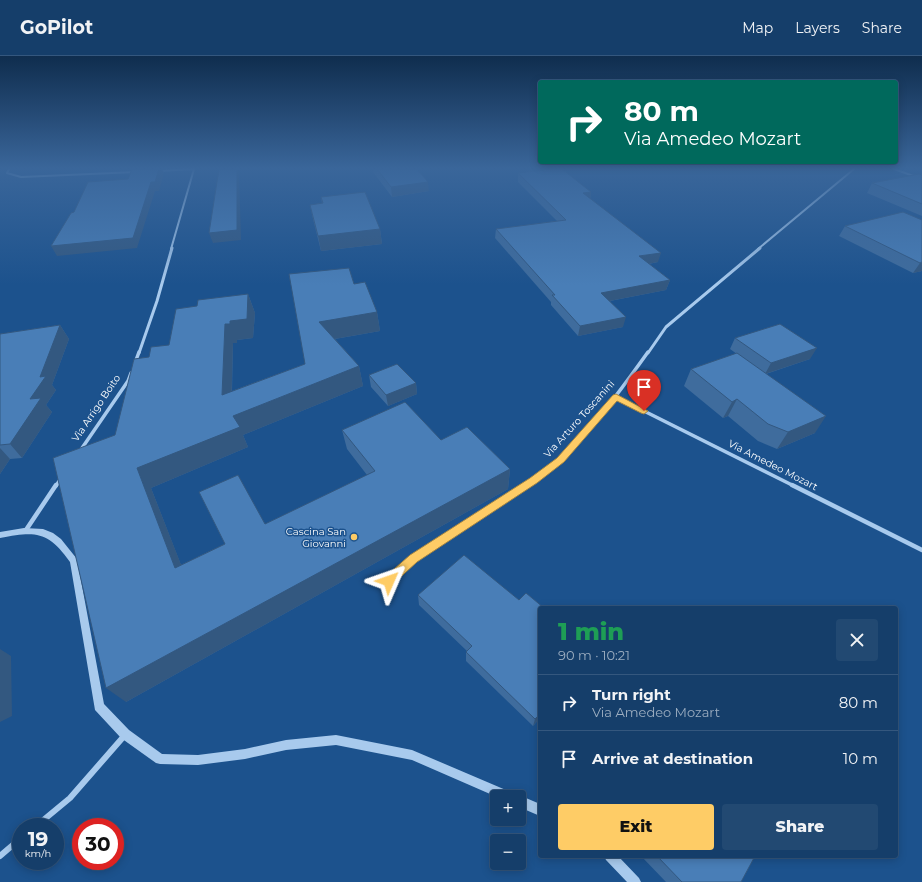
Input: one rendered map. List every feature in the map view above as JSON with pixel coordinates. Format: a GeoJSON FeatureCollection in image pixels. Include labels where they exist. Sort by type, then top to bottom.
{"type":"FeatureCollection","features":[{"type":"Feature","properties":{"kind":"street","name":"Via Arrigo Boito"},"geometry":{"type":"LineString","coordinates":[[79,452],[128,380],[157,301],[183,208]]}},
{"type":"Feature","properties":{"kind":"street","name":"Via Arturo Toscanini"},"geometry":{"type":"LineString","coordinates":[[389,581],[413,559],[534,480],[560,460],[616,397],[666,327],[808,208]]}},
{"type":"Feature","properties":{"kind":"street","name":"Via Amedeo Mozart"},"geometry":{"type":"LineString","coordinates":[[616,397],[922,550]]}},
{"type":"Feature","properties":{"kind":"street"},"geometry":{"type":"LineString","coordinates":[[26,530],[66,471]]}},
{"type":"Feature","properties":{"kind":"street"},"geometry":{"type":"LineString","coordinates":[[0,535],[26,530],[41,532],[55,537],[74,560],[99,706],[125,734],[160,759],[198,760],[245,754],[286,745],[336,740],[412,755],[493,790]]}},
{"type":"Feature","properties":{"kind":"street"},"geometry":{"type":"LineString","coordinates":[[46,818],[70,798],[125,734]]}},
{"type":"Feature","properties":{"kind":"street"},"geometry":{"type":"LineString","coordinates":[[526,804],[538,809]]}},
{"type":"Feature","properties":{"kind":"street"},"geometry":{"type":"LineString","coordinates":[[0,856],[12,846]]}},
{"type":"Feature","properties":{"kind":"street"},"geometry":{"type":"LineString","coordinates":[[612,858],[635,882]]}},
{"type":"Feature","properties":{"kind":"building"},"geometry":{"type":"Polygon","coordinates":[[[76,208],[143,208],[133,238],[51,246],[71,213],[74,212],[76,208]]]}},
{"type":"Feature","properties":{"kind":"building"},"geometry":{"type":"Polygon","coordinates":[[[213,208],[237,208],[237,230],[209,233],[213,208]]]}},
{"type":"Feature","properties":{"kind":"building"},"geometry":{"type":"Polygon","coordinates":[[[311,208],[371,208],[380,229],[318,236],[311,208]]]}},
{"type":"Feature","properties":{"kind":"building"},"geometry":{"type":"Polygon","coordinates":[[[553,208],[602,208],[661,253],[639,256],[670,280],[601,293],[626,317],[580,326],[552,295],[555,295],[496,229],[566,220],[553,208]]]}},
{"type":"Feature","properties":{"kind":"building"},"geometry":{"type":"Polygon","coordinates":[[[903,212],[922,220],[922,262],[920,263],[845,226],[903,212]]]}},
{"type":"Feature","properties":{"kind":"building"},"geometry":{"type":"Polygon","coordinates":[[[349,268],[354,284],[365,282],[377,312],[319,322],[359,366],[233,416],[240,427],[137,468],[175,568],[225,544],[199,492],[238,475],[265,524],[375,471],[342,430],[405,402],[441,440],[467,427],[510,469],[106,688],[53,458],[115,435],[134,359],[149,357],[151,347],[169,345],[176,309],[197,306],[198,300],[248,294],[247,319],[230,321],[230,324],[225,324],[222,395],[305,364],[289,274],[349,268]]]}},
{"type":"Feature","properties":{"kind":"building"},"geometry":{"type":"Polygon","coordinates":[[[780,324],[817,348],[771,363],[735,338],[780,324]]]}},
{"type":"Feature","properties":{"kind":"building"},"geometry":{"type":"Polygon","coordinates":[[[60,325],[40,377],[46,376],[30,399],[41,398],[10,444],[0,445],[0,334],[60,325]]]}},
{"type":"Feature","properties":{"kind":"building"},"geometry":{"type":"Polygon","coordinates":[[[737,353],[826,416],[788,432],[768,424],[737,399],[732,402],[691,369],[737,353]]]}},
{"type":"Feature","properties":{"kind":"building"},"geometry":{"type":"Polygon","coordinates":[[[397,364],[416,383],[386,395],[369,375],[397,364]]]}},
{"type":"Feature","properties":{"kind":"building"},"geometry":{"type":"Polygon","coordinates":[[[464,555],[519,600],[526,593],[542,606],[538,606],[538,716],[535,719],[466,652],[472,646],[418,595],[464,555]]]}},
{"type":"Feature","properties":{"kind":"building"},"geometry":{"type":"Polygon","coordinates":[[[659,858],[754,858],[741,882],[682,882],[659,858]]]}},
{"type":"Feature","properties":{"kind":"place","name":"Cascina San Giovanni"},"geometry":{"type":"Point","coordinates":[354,537]}},
{"type":"Feature","properties":{"kind":"route"},"geometry":{"type":"LineString","coordinates":[[389,581],[413,559],[534,480],[560,460],[616,397],[644,411]]}}]}
